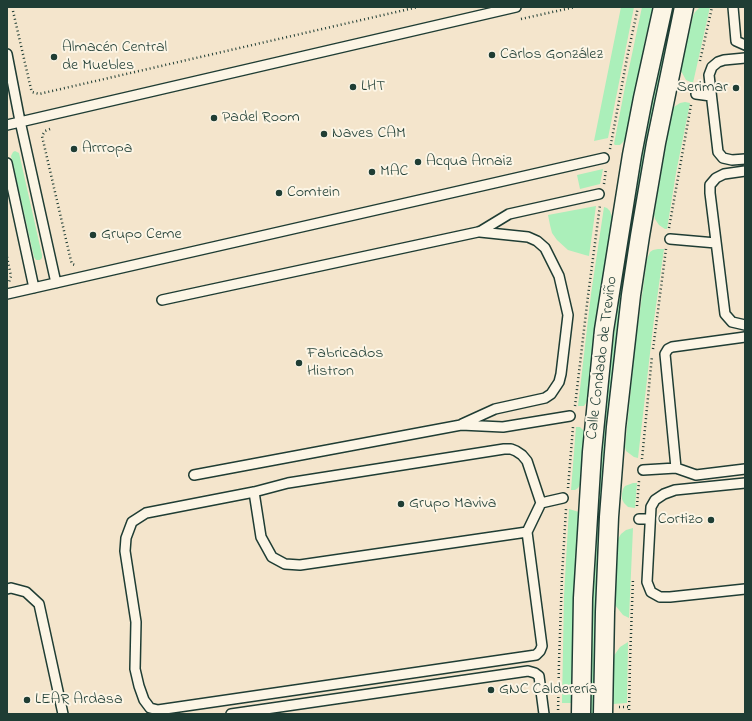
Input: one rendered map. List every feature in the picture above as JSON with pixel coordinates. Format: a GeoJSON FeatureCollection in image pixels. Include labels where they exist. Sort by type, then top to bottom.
{"type":"FeatureCollection","features":[{"type":"Feature","properties":{"kind":"street","name":"Calle Condado de Treviño"},"geometry":{"type":"LineString","coordinates":[[581,714],[584,582],[593,444],[604,330],[632,154],[663,7]]}},
{"type":"Feature","properties":{"kind":"street","name":"Calle Condado de Treviño"},"geometry":{"type":"LineString","coordinates":[[603,714],[605,604],[609,517],[616,427],[631,295],[656,143],[684,7]]}},
{"type":"Feature","properties":{"kind":"lane"},"geometry":{"type":"LineString","coordinates":[[7,125],[516,7]]}},
{"type":"Feature","properties":{"kind":"lane"},"geometry":{"type":"LineString","coordinates":[[733,7],[736,41],[745,45]]}},
{"type":"Feature","properties":{"kind":"lane"},"geometry":{"type":"LineString","coordinates":[[7,54],[20,121],[56,283]]}},
{"type":"Feature","properties":{"kind":"lane"},"geometry":{"type":"LineString","coordinates":[[745,58],[718,62],[712,67],[709,75],[718,152],[723,158],[732,160],[745,159]]}},
{"type":"Feature","properties":{"kind":"lane"},"geometry":{"type":"LineString","coordinates":[[696,94],[711,96]]}},
{"type":"Feature","properties":{"kind":"lane"},"geometry":{"type":"LineString","coordinates":[[7,294],[607,158]]}},
{"type":"Feature","properties":{"kind":"lane"},"geometry":{"type":"LineString","coordinates":[[7,163],[34,288]]}},
{"type":"Feature","properties":{"kind":"lane"},"geometry":{"type":"LineString","coordinates":[[745,171],[724,174],[716,178],[710,185],[725,314],[732,322],[745,326]]}},
{"type":"Feature","properties":{"kind":"lane"},"geometry":{"type":"LineString","coordinates":[[162,300],[478,232],[509,214],[601,193]]}},
{"type":"Feature","properties":{"kind":"lane"},"geometry":{"type":"LineString","coordinates":[[461,425],[495,409],[545,398],[551,394],[559,382],[561,374],[568,315],[559,276],[545,248],[528,236],[478,232]]}},
{"type":"Feature","properties":{"kind":"lane"},"geometry":{"type":"LineString","coordinates":[[670,239],[716,243]]}},
{"type":"Feature","properties":{"kind":"lane"},"geometry":{"type":"LineString","coordinates":[[676,468],[665,354],[668,349],[680,345],[745,337]]}},
{"type":"Feature","properties":{"kind":"lane"},"geometry":{"type":"LineString","coordinates":[[194,475],[461,425],[503,427],[572,416]]}},
{"type":"Feature","properties":{"kind":"lane"},"geometry":{"type":"LineString","coordinates":[[504,449],[511,449],[522,455],[527,461],[541,503],[527,532],[542,646],[540,651],[536,655],[158,710],[150,708],[144,700],[138,686],[135,669],[136,622],[126,551],[126,538],[132,522],[146,513],[254,492],[288,483],[504,449]]}},
{"type":"Feature","properties":{"kind":"lane"},"geometry":{"type":"LineString","coordinates":[[643,470],[676,468],[696,475],[745,469]]}},
{"type":"Feature","properties":{"kind":"lane"},"geometry":{"type":"LineString","coordinates":[[745,483],[675,490],[664,494],[655,500],[651,507],[647,582],[651,592],[660,597],[745,589]]}},
{"type":"Feature","properties":{"kind":"lane"},"geometry":{"type":"LineString","coordinates":[[254,492],[262,537],[272,557],[285,564],[300,565],[527,532]]}},
{"type":"Feature","properties":{"kind":"lane"},"geometry":{"type":"LineString","coordinates":[[541,503],[566,499]]}},
{"type":"Feature","properties":{"kind":"lane"},"geometry":{"type":"LineString","coordinates":[[639,518],[650,519]]}},
{"type":"Feature","properties":{"kind":"lane"},"geometry":{"type":"LineString","coordinates":[[7,589],[11,588],[26,592],[39,604],[63,714]]}},
{"type":"Feature","properties":{"kind":"lane"},"geometry":{"type":"LineString","coordinates":[[231,714],[528,671],[539,676],[544,714]]}},
{"type":"Feature","properties":{"kind":"path"},"geometry":{"type":"LineString","coordinates":[[13,11],[31,89],[32,92],[40,94],[418,7]]}},
{"type":"Feature","properties":{"kind":"path"},"geometry":{"type":"LineString","coordinates":[[521,19],[575,7]]}},
{"type":"Feature","properties":{"kind":"path"},"geometry":{"type":"LineString","coordinates":[[558,714],[562,571],[572,416],[601,193],[638,7]]}},
{"type":"Feature","properties":{"kind":"path"},"geometry":{"type":"LineString","coordinates":[[56,127],[45,131],[42,136],[71,261]]}},
{"type":"Feature","properties":{"kind":"path"},"geometry":{"type":"LineString","coordinates":[[7,257],[11,276],[9,282],[7,282]]}},
{"type":"Feature","properties":{"kind":"shaded area"},"geometry":{"type":"Polygon","coordinates":[[[7,7],[745,7],[745,714],[7,714],[7,7]]]}},
{"type":"Feature","properties":{"kind":"green space"},"geometry":{"type":"Polygon","coordinates":[[[621,7],[634,7],[608,138],[594,141],[621,7]]]}},
{"type":"Feature","properties":{"kind":"green space"},"geometry":{"type":"Polygon","coordinates":[[[642,7],[653,7],[626,138],[620,145],[615,145],[624,92],[642,7]]]}},
{"type":"Feature","properties":{"kind":"green space"},"geometry":{"type":"Polygon","coordinates":[[[672,7],[676,7],[650,130],[599,542],[594,714],[590,714],[596,539],[603,442],[612,350],[623,266],[636,188],[654,91],[672,7]]]}},
{"type":"Feature","properties":{"kind":"green space"},"geometry":{"type":"Polygon","coordinates":[[[700,7],[710,7],[693,83],[686,80],[681,71],[681,67],[693,16],[700,7]]]}},
{"type":"Feature","properties":{"kind":"green space"},"geometry":{"type":"Polygon","coordinates":[[[680,103],[690,103],[676,173],[667,229],[665,229],[659,225],[654,215],[672,110],[680,103]]]}},
{"type":"Feature","properties":{"kind":"green space"},"geometry":{"type":"Polygon","coordinates":[[[15,151],[19,153],[42,255],[40,260],[36,260],[34,257],[11,156],[15,151]]]}},
{"type":"Feature","properties":{"kind":"green space"},"geometry":{"type":"Polygon","coordinates":[[[603,169],[600,184],[580,189],[577,175],[603,169]]]}},
{"type":"Feature","properties":{"kind":"green space"},"geometry":{"type":"Polygon","coordinates":[[[596,206],[589,256],[568,250],[552,233],[548,215],[596,206]]]}},
{"type":"Feature","properties":{"kind":"green space"},"geometry":{"type":"Polygon","coordinates":[[[604,207],[610,211],[612,217],[597,319],[588,400],[584,406],[578,406],[591,294],[604,207]]]}},
{"type":"Feature","properties":{"kind":"green space"},"geometry":{"type":"Polygon","coordinates":[[[658,249],[664,249],[653,327],[638,458],[626,451],[625,447],[635,347],[647,259],[650,252],[658,249]]]}},
{"type":"Feature","properties":{"kind":"green space"},"geometry":{"type":"Polygon","coordinates":[[[576,427],[580,427],[585,434],[581,483],[578,488],[571,490],[576,427]]]}},
{"type":"Feature","properties":{"kind":"green space"},"geometry":{"type":"Polygon","coordinates":[[[637,483],[635,508],[628,507],[622,499],[623,489],[625,486],[637,483]]]}},
{"type":"Feature","properties":{"kind":"green space"},"geometry":{"type":"Polygon","coordinates":[[[569,509],[579,512],[575,564],[572,703],[562,703],[564,596],[569,509]]]}},
{"type":"Feature","properties":{"kind":"green space"},"geometry":{"type":"Polygon","coordinates":[[[633,528],[629,618],[623,615],[615,605],[618,539],[626,530],[633,528]]]}},
{"type":"Feature","properties":{"kind":"green space"},"geometry":{"type":"Polygon","coordinates":[[[628,642],[627,703],[613,704],[613,657],[620,647],[628,642]]]}},
{"type":"Feature","properties":{"kind":"place","name":"Carlos González"},"geometry":{"type":"Point","coordinates":[492,55]}},
{"type":"Feature","properties":{"kind":"place","name":"Almacén Central de Muebles"},"geometry":{"type":"Point","coordinates":[54,57]}},
{"type":"Feature","properties":{"kind":"place","name":"LHT"},"geometry":{"type":"Point","coordinates":[353,87]}},
{"type":"Feature","properties":{"kind":"place","name":"Serimar"},"geometry":{"type":"Point","coordinates":[736,88]}},
{"type":"Feature","properties":{"kind":"place","name":"Padel Room"},"geometry":{"type":"Point","coordinates":[214,118]}},
{"type":"Feature","properties":{"kind":"place","name":"Naves CAM"},"geometry":{"type":"Point","coordinates":[324,134]}},
{"type":"Feature","properties":{"kind":"place","name":"Arrropa"},"geometry":{"type":"Point","coordinates":[74,149]}},
{"type":"Feature","properties":{"kind":"place","name":"Acqua Arnaiz"},"geometry":{"type":"Point","coordinates":[418,162]}},
{"type":"Feature","properties":{"kind":"place","name":"MAC"},"geometry":{"type":"Point","coordinates":[372,172]}},
{"type":"Feature","properties":{"kind":"place","name":"Comtein"},"geometry":{"type":"Point","coordinates":[279,193]}},
{"type":"Feature","properties":{"kind":"place","name":"Grupo Ceme"},"geometry":{"type":"Point","coordinates":[93,235]}},
{"type":"Feature","properties":{"kind":"place","name":"Fabricados Histron"},"geometry":{"type":"Point","coordinates":[299,363]}},
{"type":"Feature","properties":{"kind":"place","name":"Grupo Maviva"},"geometry":{"type":"Point","coordinates":[401,504]}},
{"type":"Feature","properties":{"kind":"place","name":"Cortizo"},"geometry":{"type":"Point","coordinates":[711,520]}},
{"type":"Feature","properties":{"kind":"place","name":"GNC Calderería"},"geometry":{"type":"Point","coordinates":[491,690]}},
{"type":"Feature","properties":{"kind":"place","name":"LEAR Ardasa"},"geometry":{"type":"Point","coordinates":[27,700]}}]}
